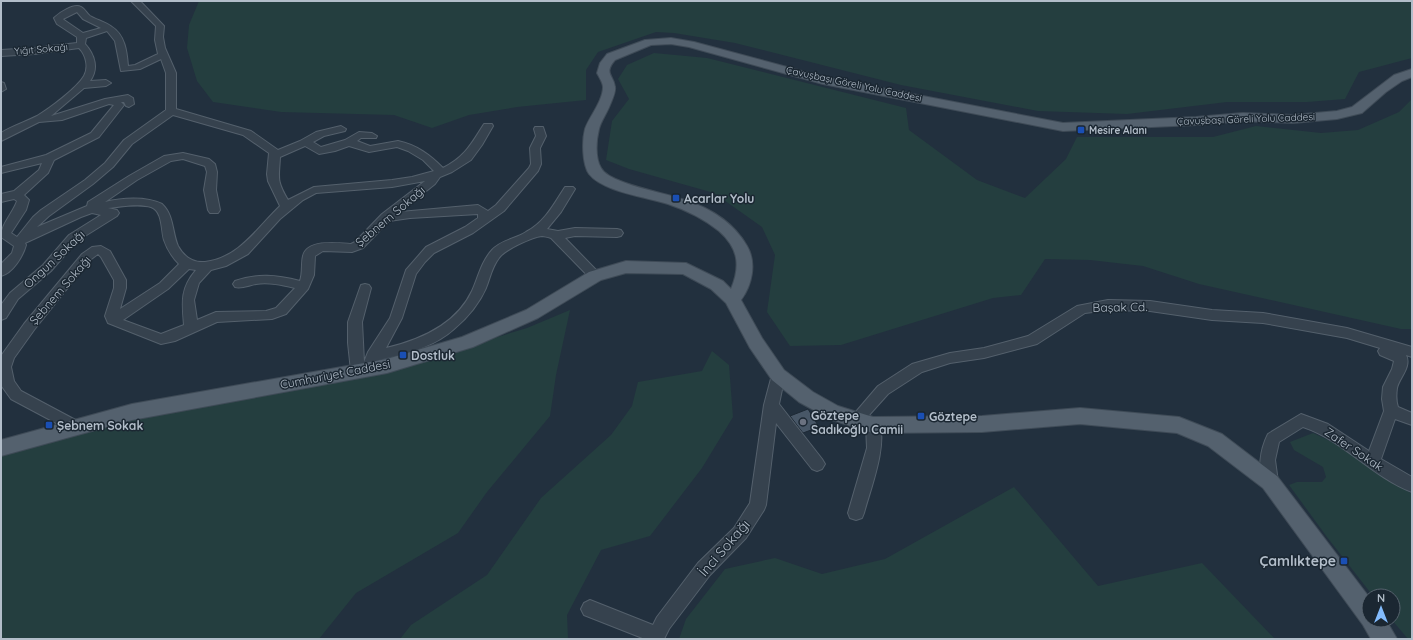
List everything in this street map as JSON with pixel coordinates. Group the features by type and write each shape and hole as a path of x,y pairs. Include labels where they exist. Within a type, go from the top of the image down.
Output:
{"main road":[{"name":"Çavuşbaşı Göreli Yolu Caddesi","path":"732,299 740,290 746,262 742,247 735,238 717,223 689,206 617,185 595,172 590,156 592,129 604,105 609,86 603,73 606,63 611,57 649,42 671,41 690,44 823,80 1063,127 1188,122 1243,117 1293,119 1337,115 1357,110 1382,88 1398,78 1412,73"},
{"name":"Cumhuriyet Caddesi","path":"1,448 132,412 366,366 388,366 467,342 532,314 595,276 626,267 686,269 717,285 732,299 756,343 778,375 806,397 832,412 865,422 982,424 1080,416 1179,424 1216,440 1270,482 1361,605"},
{"path":"1377,628 1385,639"}],"street":[{"path":"135,1 160,26 158,34 163,55 171,68 171,111"},
{"path":"1,138 12,130 40,118 54,110 81,85 90,74 91,64 88,51 82,41 60,22 58,18 74,9 79,9 86,17 113,31 122,48 124,69 137,67 163,55"},
{"name":"Yığıt Sokağı","path":"1,53 34,51 82,41 109,28"},
{"path":"81,85 106,83"},
{"path":"40,118 42,120 58,118 108,101 124,98 128,98 129,104"},
{"path":"1,170 49,158 95,135 119,105 115,101 108,101"},
{"path":"171,111 246,133 274,152 275,155 272,170 273,178 286,207"},
{"path":"18,242 37,220 89,182 109,165 128,142 171,111"},
{"path":"85,211 110,204 133,202 152,204 160,208 165,218 170,241 183,262 195,266 206,267 224,263 240,254 259,237 286,207 302,195 314,190 399,182 438,174 464,160 488,126"},
{"path":"275,155 304,143 320,134 341,129"},
{"path":"366,366 396,318 410,273 421,259 430,250 469,230 500,208 534,169 536,164 535,148 541,136 539,129"},
{"path":"304,143 312,145 322,152 349,142 360,135 372,136"},
{"path":"349,142 369,149 398,144 412,149 427,158 438,174"},
{"path":"1,198 9,195 17,195 23,200 20,210 5,234 11,240 18,242 85,211 163,160 178,156 205,161 210,164 212,172 210,190 214,210"},
{"path":"17,195 44,171 49,158"},
{"name":"Şebnem Sokağı","path":"304,286 308,275 309,255 314,250 322,247 352,248 359,245 386,217 431,182 438,174"},
{"path":"366,366 435,337 458,317 475,298 483,283 492,258 497,252 531,235 548,222 558,209 569,189"},
{"path":"386,217 478,209 483,212 484,219"},
{"name":"Ongun Sokağı","path":"1,315 14,296 47,268 73,238 113,213 85,211"},
{"path":"531,235 542,232 554,234 575,232 617,233"},
{"path":"554,234 595,276"},
{"path":"1,272 18,254 20,245 18,242"},
{"name":"Şebnem Sokağı","path":"78,428 16,395 7,383 4,367 8,356 57,291 86,257 96,250 101,250 106,254 120,280 120,288 111,316 113,320"},
{"path":"187,263 164,286 113,320 132,330 161,339 170,337 216,317 267,316 280,311 304,286"},
{"path":"191,327 188,300 193,282 206,267"},
{"path":"240,284 248,280 270,278 304,286"},
{"path":"365,288 355,322 355,343 366,366"},
{"name":"Başak Cd.","path":"865,422 883,390 917,368 950,358 984,353 1032,340 1082,308 1108,305 1150,306 1212,315 1263,318 1347,333 1408,358"},
{"path":"1373,462 1391,411 1389,399 1390,387 1399,369 1408,358"},
{"name":"İnci Sokağı","path":"656,637 663,623 704,569 740,533 758,505 772,393 778,375"},
{"path":"771,405 817,464"},
{"path":"1391,411 1412,419"},
{"name":"Zafer Sokak","path":"1270,482 1267,460 1273,438 1301,420 1313,423 1330,432 1373,462 1412,484"},
{"path":"856,513 874,448 865,422"},
{"path":"590,609 656,637"}],"green space":[{"path":"199,1 1412,1 1412,58 1359,72 1345,99 1307,102 1227,102 1127,114 1038,111 901,85 735,43 674,33 656,32 598,52 586,70 586,100 517,107 469,115 432,128 394,115 281,112 213,102 197,81 187,48 189,25"},
{"path":"654,53 707,58 906,108 909,130 977,180 1025,198 1066,159 1077,137 1213,137 1256,126 1321,133 1358,130 1399,112 1412,99 1412,329 1401,329 1199,284 1143,266 1090,260 1045,259 1021,295 993,298 841,345 790,346 767,312 775,255 762,227 714,193 629,169 606,160 612,121 629,99 618,79 627,65"},
{"path":"570,310 556,375 550,416 487,492 458,533 356,593 319,639 1,639 1,451 136,414 436,356 527,328"},
{"path":"712,351 729,365 733,417 702,468 650,536 601,550 567,615 568,639 400,639 411,625 487,575 541,498 611,435 632,406 638,382 702,371"},
{"path":"1313,433 1332,442 1412,494 1412,639 1408,639 1399,628 1401,628 1401,588 1367,588 1289,485 1297,482 1322,482 1326,477 1323,467 1294,450 1290,442"},
{"path":"1014,487 1098,586 1202,563 1275,639 679,639 686,619 725,569 775,558 822,574 885,559"}],"building":[{"name":"Göztepe Sadıkoğlu Camii","path":"808,409 819,427 803,433 790,416"}],"place":[{"name":"Mesire Alanı","path":"1081,130"},
{"name":"Acarlar Yolu","path":"676,198"},
{"name":"Dostluk","path":"403,355"},
{"name":"Göztepe","path":"921,416"},
{"name":"Göztepe Sadıkoğlu Camii","path":"803,422"},
{"name":"Şebnem Sokak","path":"49,425"},
{"name":"Çamlıktepe","path":"1344,561"}]}
